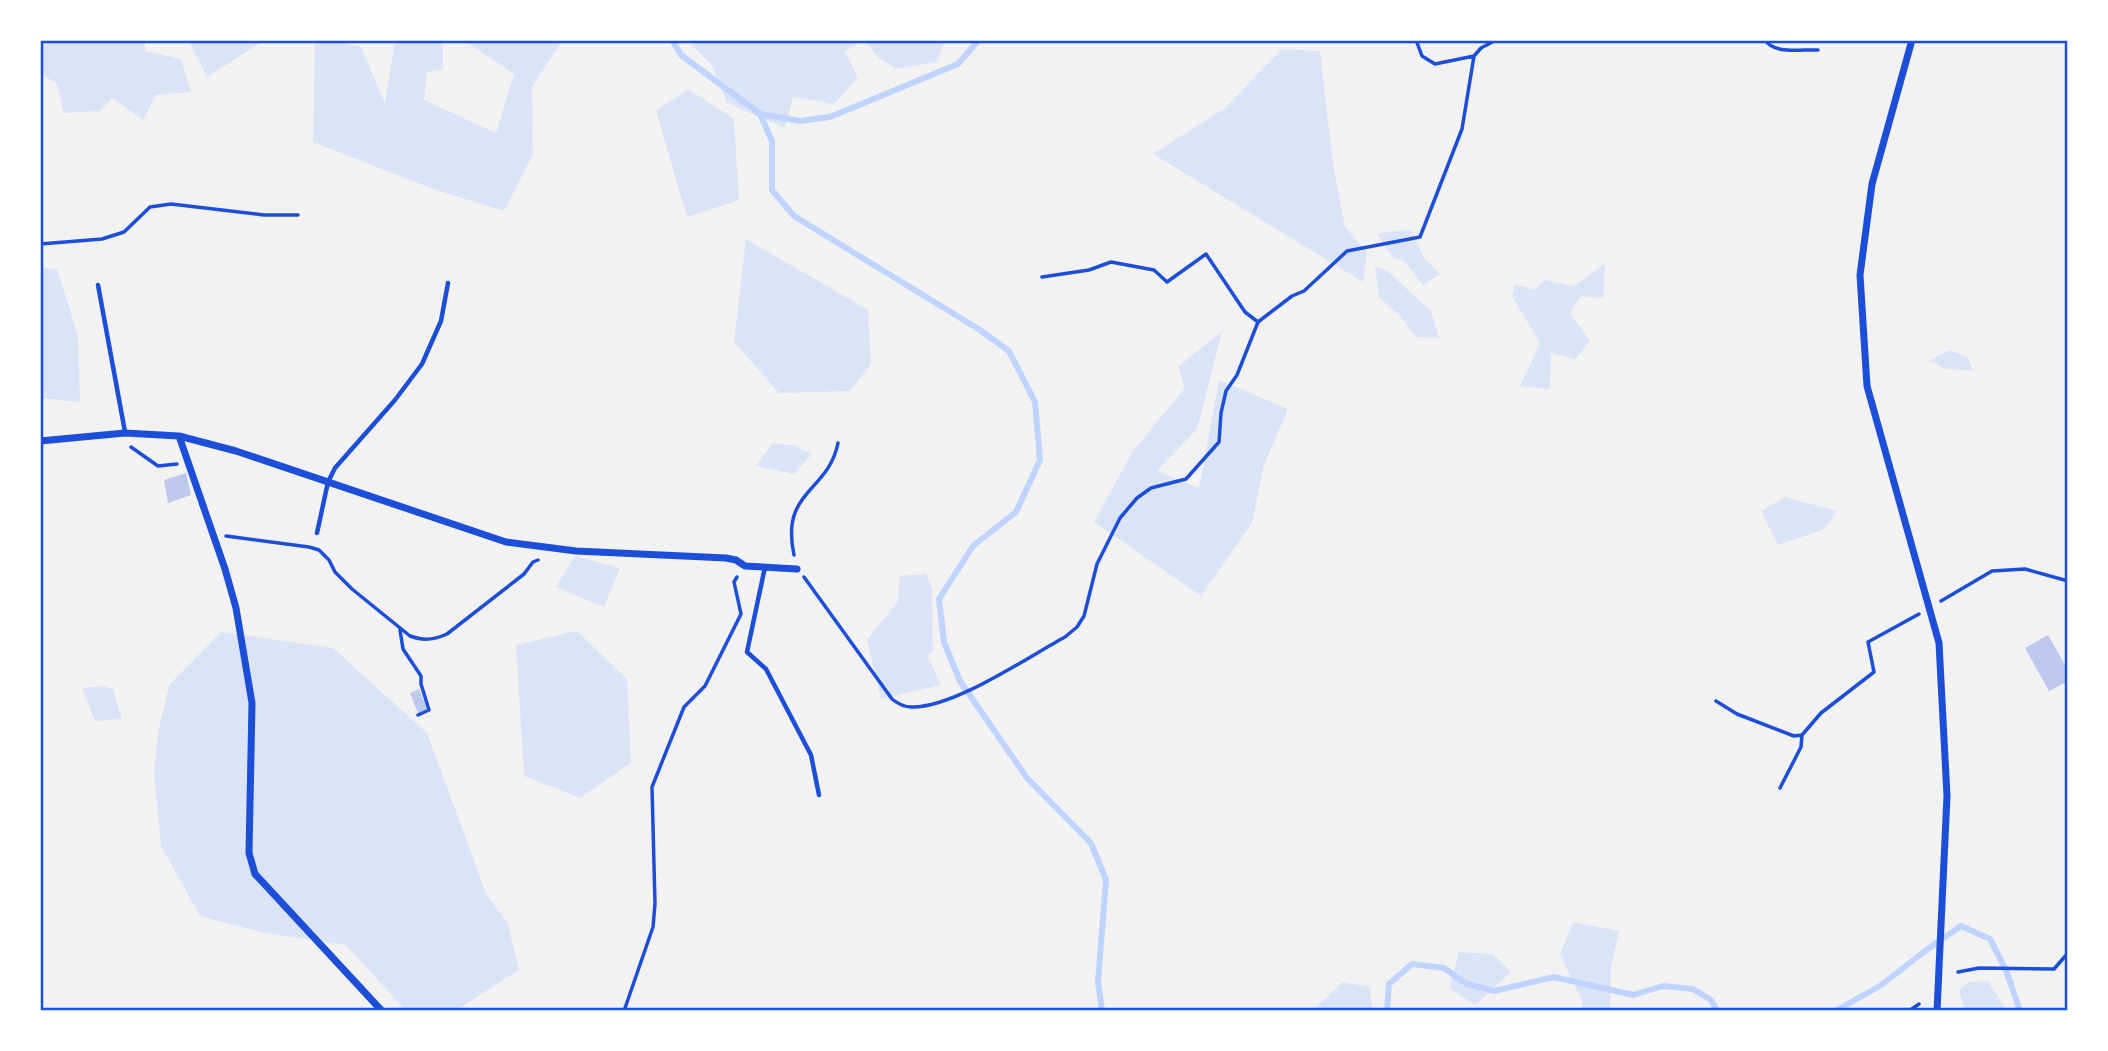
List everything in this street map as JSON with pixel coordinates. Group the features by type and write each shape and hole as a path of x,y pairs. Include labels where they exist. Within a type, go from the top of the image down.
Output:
{"street":[{"path":"1912,40 1872,184 1860,275 1867,386 1939,643 1947,796 1937,1011"},
{"path":"180,436 236,608 252,703 249,853 255,874 382,1011"},
{"path":"40,440 180,436 236,451 506,542 576,551 726,558 745,566 797,569"}],"lane":[{"path":"317,533 328,482 335,468 395,400 422,363 441,321 448,284"},
{"path":"98,285 124,437"},
{"path":"765,567 747,652 766,670 811,755 818,795"}],"path":[{"path":"1416,40 1422,56 1435,64 1474,56"},
{"path":"838,443 835,457 826,472 799,501 792,521 791,543 797,569 896,703 909,708 951,698 1065,637 1077,627 1084,616 1097,564 1120,518 1137,498 1151,488 1186,479 1219,442 1226,391 1237,375 1258,323 1292,296 1304,291 1347,251 1420,237 1462,129 1474,56 1481,48 1496,40"},
{"path":"1765,40 1778,50 1818,50"},
{"path":"40,244 102,239 124,232 150,207 170,204 264,215 298,215"},
{"path":"1042,276 1089,270 1111,262 1154,270 1167,282 1206,254 1245,312 1258,323"},
{"path":"124,437 158,466 179,464"},
{"path":"213,534 319,550 352,589 410,636 420,639 434,640 447,634 524,574 533,562 542,558"},
{"path":"624,1011 653,927 652,787 684,707 705,686 741,614 734,582 745,566"},
{"path":"1936,604 1992,570 2025,569 2068,582"},
{"path":"1780,788 1801,747 1802,735 1821,713 1874,672 1868,642 1924,611"},
{"path":"400,628 403,649 421,676 429,710 418,715"},
{"path":"1716,701 1737,714 1794,736 1802,735"},
{"path":"1958,972 1979,968 2054,969 2068,953"},
{"path":"1909,1011 1919,1004"}],"shaded area":[{"path":"40,40 145,40 145,51 181,59 191,92 156,95 143,120 112,98 100,111 64,113 57,84 40,73"},
{"path":"188,40 265,40 207,77"},
{"path":"315,40 331,40 361,47 385,103 395,40 443,40 443,69 427,72 424,100 496,133 514,74 463,40 563,40 532,87 533,154 504,211 433,189 313,142"},
{"path":"697,40 862,40 845,52 858,78 834,104 793,97 785,128 727,103 712,65 691,45"},
{"path":"864,40 945,40 937,62 896,69 879,58"},
{"path":"1282,49 1320,51 1333,164 1345,227 1367,252 1363,282 1153,154 1225,108"},
{"path":"688,89 734,119 739,200 687,217 656,111"},
{"path":"1411,229 1424,258 1440,274 1423,285 1404,261 1393,258 1377,234"},
{"path":"746,239 868,310 871,364 850,391 779,393 734,342"},
{"path":"1605,264 1603,298 1581,296 1570,313 1590,341 1575,359 1551,353 1550,389 1520,386 1540,343 1512,296 1515,284 1534,290 1545,280 1574,286"},
{"path":"1375,266 1386,270 1431,311 1439,338 1416,337 1402,318 1379,297"},
{"path":"40,268 57,269 78,335 80,402 40,398"},
{"path":"1222,331 1197,429 1157,471 1199,488 1219,380 1288,409 1264,465 1252,523 1201,596 1094,522 1133,451 1185,388 1178,367"},
{"path":"1949,350 1968,357 1973,371 1943,368 1930,360"},
{"path":"772,444 793,445 812,454 794,474 756,466"},
{"path":"1785,497 1837,511 1825,529 1778,545 1761,511"},
{"path":"575,556 620,568 604,607 556,587"},
{"path":"926,574 932,588 933,651 927,655 941,685 881,699 867,640 898,601 900,576"},
{"path":"577,631 627,679 631,763 580,798 524,776 516,645"},
{"path":"221,632 333,648 427,733 486,893 508,924 519,970 455,1011 406,1011 346,945 265,933 200,916 161,846 154,773 158,733 169,685"},
{"path":"103,686 113,689 122,719 95,721 82,688"},
{"path":"1573,922 1619,931 1611,967 1610,1011 1580,1011 1583,1003 1560,954"},
{"path":"1459,952 1493,954 1511,972 1475,1005 1449,988"},
{"path":"1988,981 2007,1011 1965,1011 1959,990 1969,982"},
{"path":"1343,982 1370,987 1372,1011 1312,1011"}],"building":[{"path":"186,473 191,495 168,503 164,480"},
{"path":"2048,635 2068,670 2068,681 2049,691 2025,648"},
{"path":"419,689 427,709 418,713 410,693"}],"waterway":[{"path":"672,40 681,55 760,114 772,141 772,190 794,216 980,330 1009,351 1035,402 1040,460 1016,512 973,546 939,599 944,642 960,681 1027,778 1091,843 1106,880 1098,982 1102,1011"},
{"path":"760,114 800,121 830,117 958,64 979,40"},
{"path":"1835,1011 1880,986 1961,926 1990,939 2006,970 2020,1011"},
{"path":"1387,1011 1389,984 1412,964 1444,968 1467,984 1494,991 1554,977 1633,995 1663,986 1693,989 1711,1000 1717,1011"}]}
